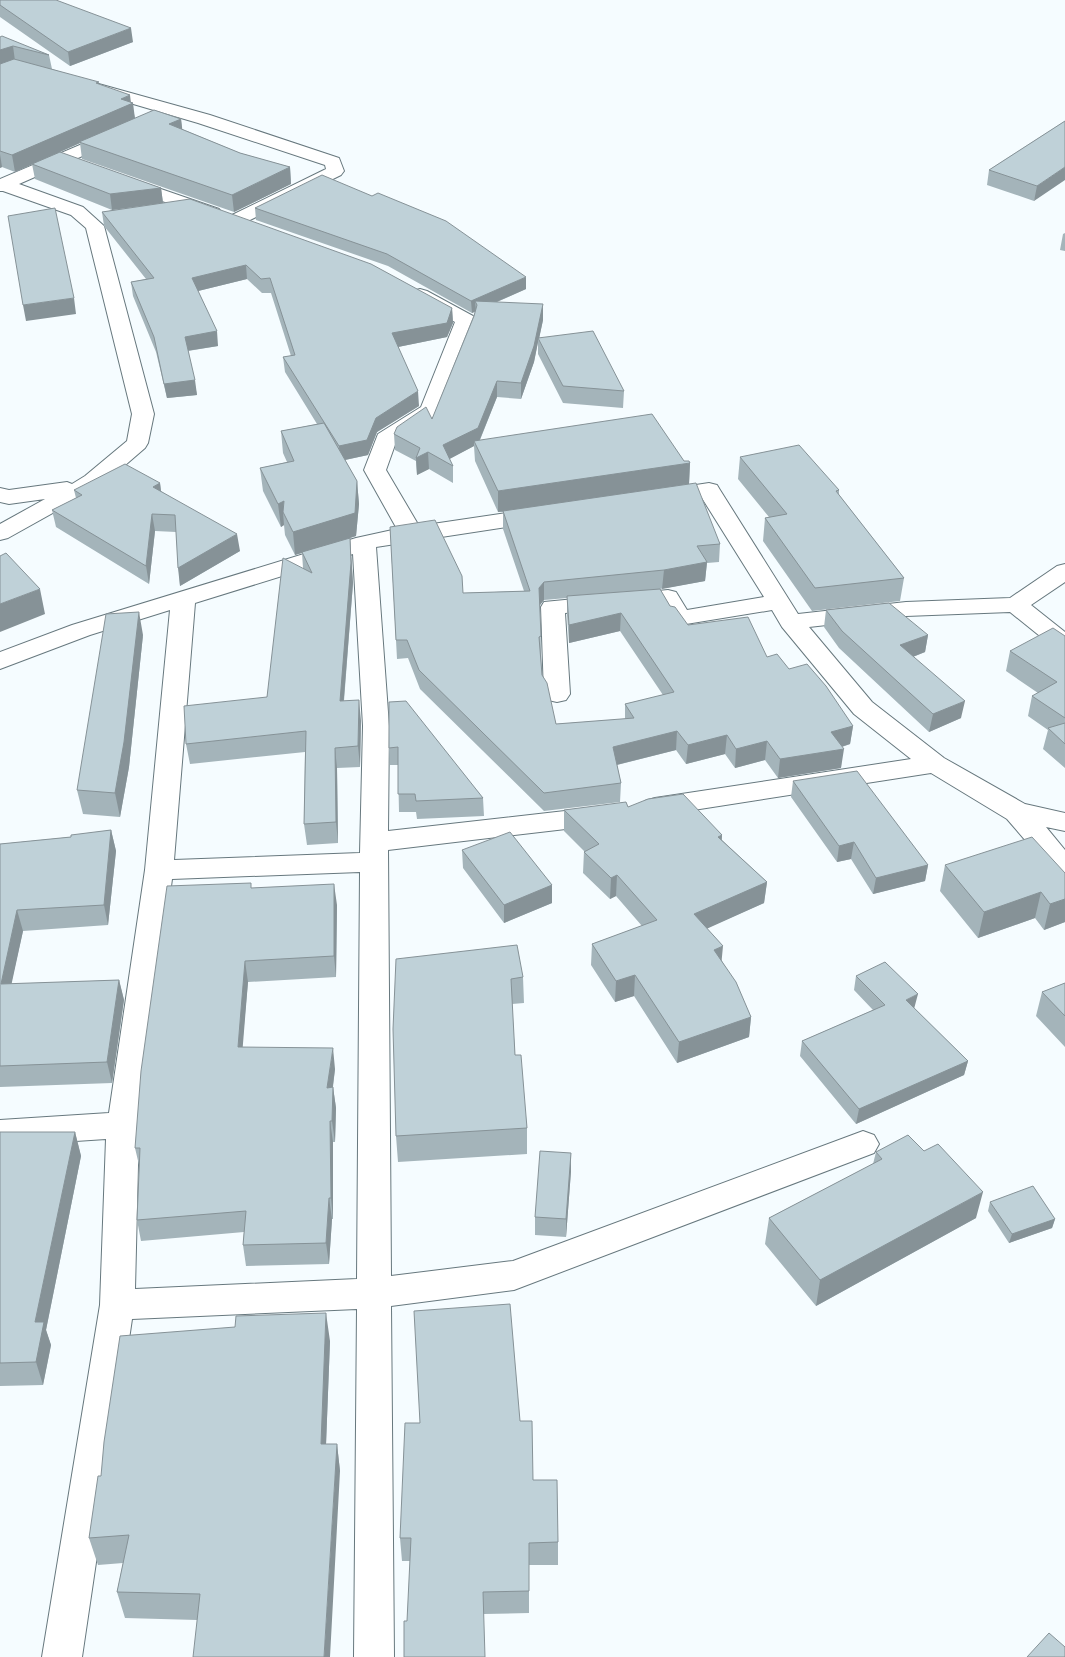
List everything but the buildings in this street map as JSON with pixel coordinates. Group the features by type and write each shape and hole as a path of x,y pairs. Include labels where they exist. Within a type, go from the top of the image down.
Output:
{"street":[{"path":"83,85 204,119 333,162 335,171 236,220"},
{"path":"146,122 172,111"},
{"path":"2,186 130,129"},
{"path":"62,159 262,229"},
{"path":"0,533 93,481 137,443 143,414 95,226 98,219 2,186"},
{"path":"155,212 194,206"},
{"path":"406,286 466,320 430,410 386,439 375,470 412,534"},
{"path":"0,495 9,497 83,487"},
{"path":"642,500 710,490 785,612 862,708 935,764 1018,812 1065,822"},
{"path":"0,661 81,630 364,543 565,511"},
{"path":"364,543 376,726 374,852 374,1657"},
{"path":"557,694 553,607 668,597 680,618 785,612 1016,605 1065,571"},
{"path":"62,1657 117,1305 123,1124 159,870 183,600"},
{"path":"1016,605 1065,644"},
{"path":"159,870 374,852 935,764"},
{"path":"1018,812 1065,868"},
{"path":"0,1133 123,1124"},
{"path":"117,1305 374,1293 514,1276 863,1144"}]}
